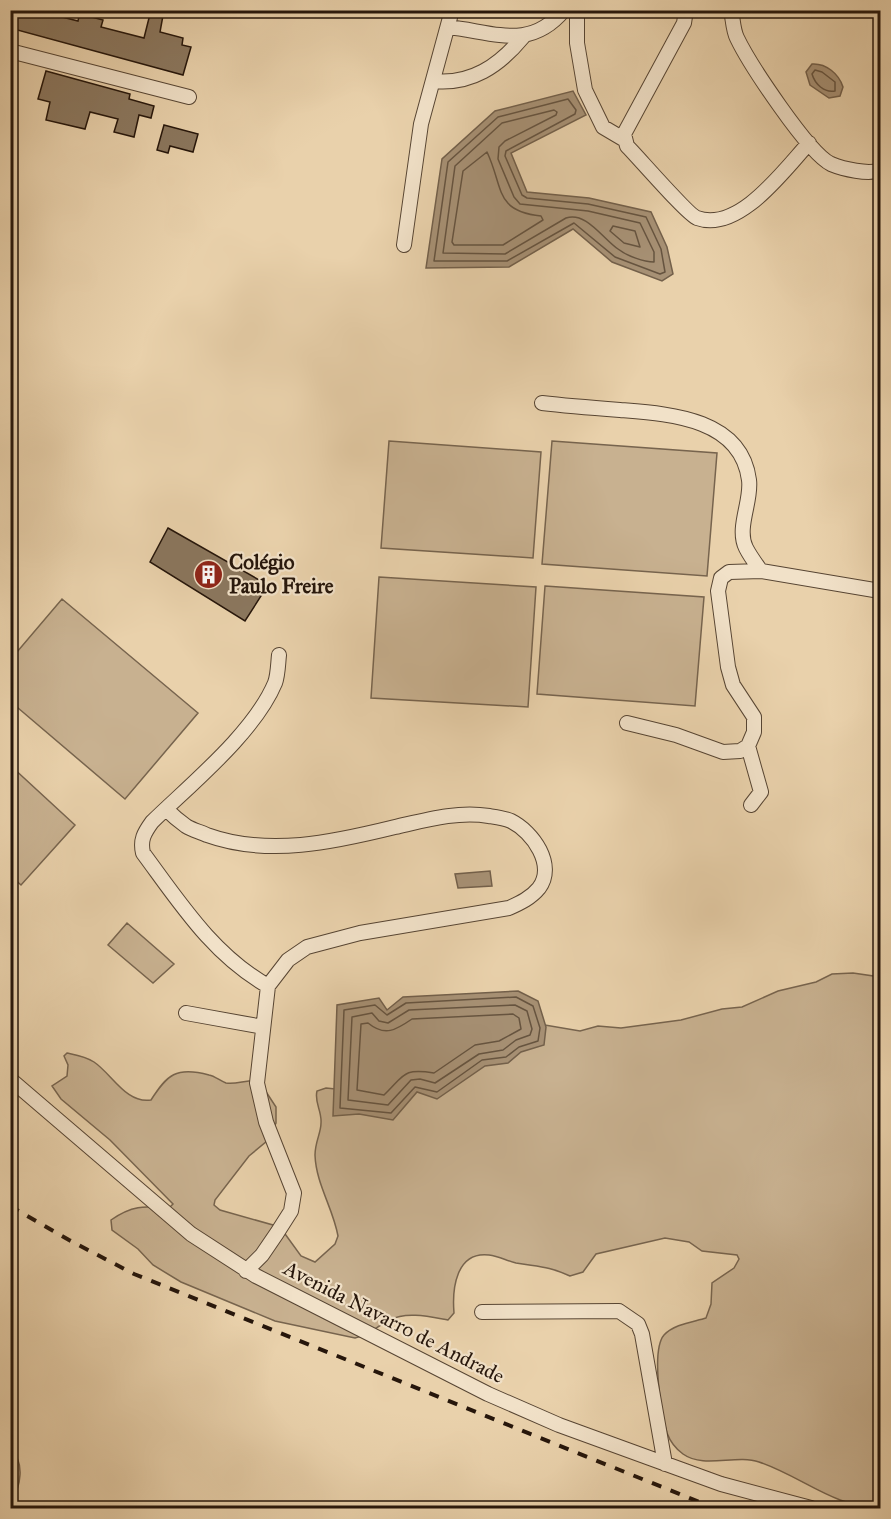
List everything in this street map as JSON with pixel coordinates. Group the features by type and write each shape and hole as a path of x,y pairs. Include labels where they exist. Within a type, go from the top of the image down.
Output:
{"street":[{"path":"404,245 421,124 452,10"},
{"path":"448,27 523,37 542,32 564,10"},
{"path":"577,10 577,43 585,90 603,127 625,140 695,218 715,221 735,214 753,203 809,144"},
{"path":"625,140 624,134 684,23 686,10"},
{"path":"731,10 735,36 766,85 809,144 830,163 873,173 880,170"},
{"path":"433,81 464,81 478,75 513,49 523,37"},
{"path":"10,51 189,97"},
{"path":"542,403 678,415 718,431 736,447 747,467 750,484 744,523 744,546 761,571"},
{"path":"627,723 676,735 723,752 740,752 748,746 754,732 754,717 731,676 718,591 721,578 729,572 761,571 880,591"},
{"path":"268,986 245,973 217,949 143,853 143,833 218,759 256,713 275,682 279,655"},
{"path":"748,746 761,792 751,806"},
{"path":"166,809 188,828 222,840 258,846 303,845 348,838 444,816 486,816 510,820 524,830 543,857 546,872 540,887 528,899 509,908 360,933 307,947 288,960 268,986 257,1083 266,1122 294,1194 291,1211 262,1255 246,1271"},
{"path":"186,1013 263,1027"},
{"name":"Avenida Navarro de Andrade","path":"10,1079 191,1234 246,1271 488,1394 559,1425 722,1484 811,1509"},
{"path":"482,1312 620,1311 633,1318 642,1334 665,1464"}],"shaded area":[{"path":"389,441 541,452 533,558 381,548"},
{"path":"552,441 717,453 707,576 542,564"},
{"path":"379,577 536,587 528,707 371,698"},
{"path":"545,586 704,597 695,706 537,694"},
{"path":"62,599 198,713 125,799 11,702 11,659"},
{"path":"11,766 75,825 21,885 11,876"},
{"path":"127,923 174,964 153,983 108,945"},
{"path":"853,973 880,977 880,1508 848,1503 759,1462 740,1459 710,1461 691,1458 680,1452 670,1439 665,1424 658,1382 660,1343 664,1335 673,1328 706,1318 711,1304 712,1283 734,1268 739,1259 737,1255 702,1251 689,1242 665,1238 596,1254 583,1272 570,1276 489,1255 478,1255 469,1259 458,1273 454,1293 454,1313 448,1320 419,1316 396,1317 365,1335 355,1338 275,1321 181,1282 153,1265 138,1249 112,1230 111,1220 131,1209 152,1207 168,1209 173,1204 110,1140 61,1099 52,1086 67,1076 68,1065 64,1056 67,1053 94,1062 127,1093 142,1100 151,1100 162,1084 180,1072 198,1072 226,1083 259,1081 276,1107 276,1123 267,1141 249,1156 215,1200 214,1205 220,1210 280,1227 301,1256 315,1262 335,1244 338,1236 316,1166 315,1150 321,1123 316,1099 317,1091 326,1088 355,1091 539,1024 580,1031 598,1026 621,1028 681,1020 722,1009 742,1007 778,991 816,982 832,974"},
{"path":"11,1450 18,1461 20,1475 11,1501"}],"water":[{"path":"812,64 827,67 835,74 843,87 840,96 829,98 810,85 806,72"},
{"path":"573,91 586,115 511,153 527,192 589,198 651,212 667,247 673,274 662,281 612,262 573,229 509,267 426,268 442,159 495,111"},
{"path":"490,871 492,886 458,888 455,874"},
{"path":"518,991 538,1001 546,1027 544,1045 521,1052 508,1063 485,1066 437,1099 417,1092 393,1120 359,1114 333,1116 337,1005 379,998 387,1010 403,997"}],"building":[{"path":"10,10 60,10 58,16 78,21 79,16 88,16 103,20 101,27 144,38 151,10 164,10 160,32 183,38 182,45 191,47 183,75 10,28"},
{"path":"46,71 130,94 129,99 154,106 151,118 139,115 134,137 114,132 118,119 90,112 85,129 46,120 50,102 38,99"},
{"path":"164,125 198,134 193,152 170,146 168,153 157,150"},
{"name":"Colégio Paulo Freire","path":"168,528 268,585 245,621 150,562"}],"railway":[{"path":"10,1206 134,1274 714,1508"}],"place":[{"name":"Colégio Paulo Freire","path":"208,574"}]}
